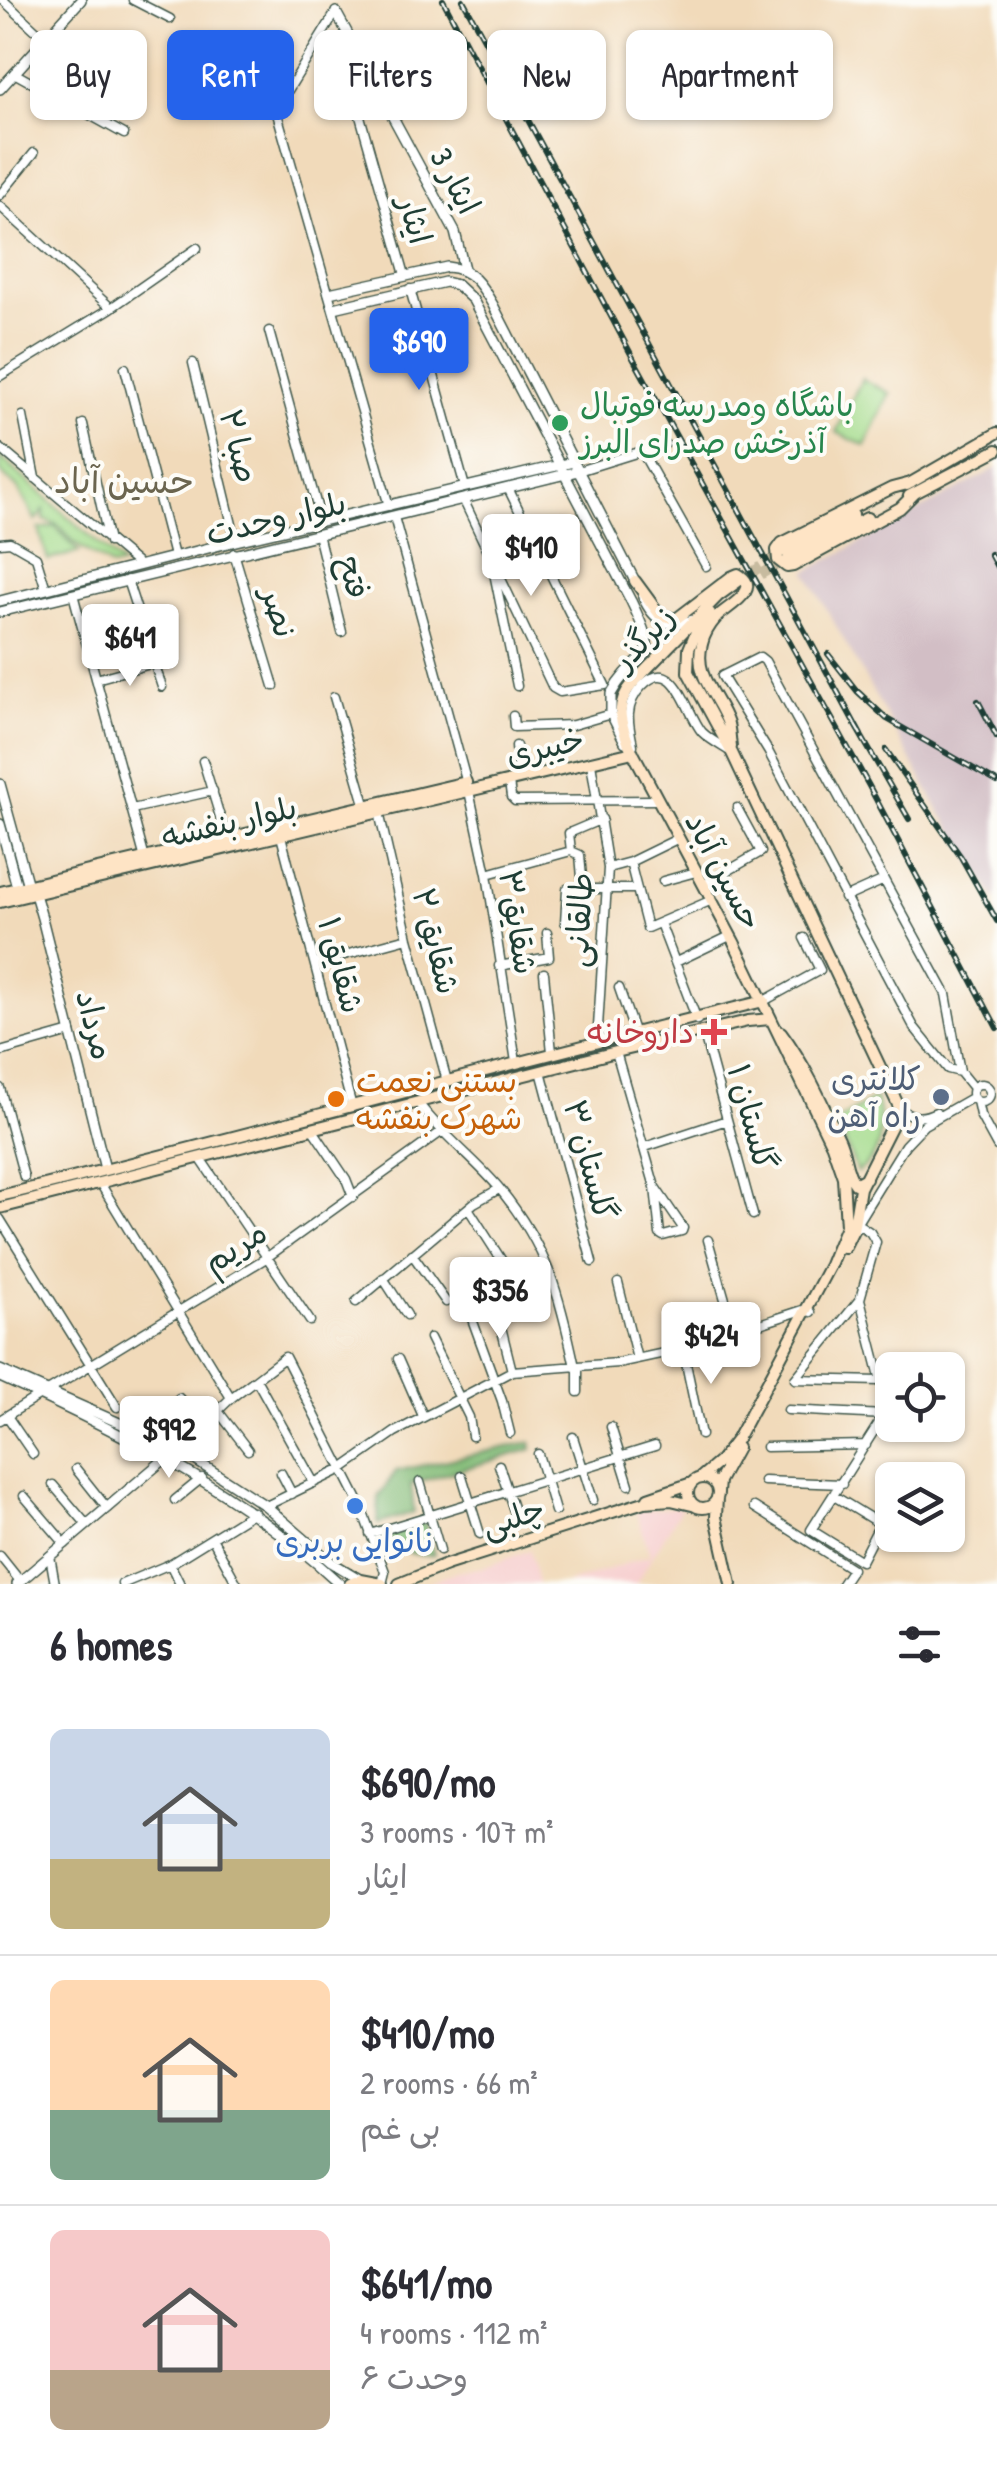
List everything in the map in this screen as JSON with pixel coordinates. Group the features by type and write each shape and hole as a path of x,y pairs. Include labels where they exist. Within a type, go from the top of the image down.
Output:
{"main road":[{"path":"913,488 892,488 782,543 777,550 778,560 784,566 793,566 900,508 913,488 997,433"},
{"path":"787,555 913,488 997,450"},
{"path":"635,581 660,616 676,619 730,577 738,574 746,580 744,596 708,628 700,654 702,673 728,724 732,753"},
{"name":"زیرگذر","path":"633,751 620,719 622,698 742,582"},
{"path":"696,624 688,672 732,753 900,1108 857,1198 849,1228 724,1472 716,1517 731,1584"},
{"name":"خیبری","path":"468,787 633,751"},
{"name":"حسین آباد","path":"633,751 764,1001 832,1146 843,1177 849,1228"},
{"name":"بلوار بنفشه","path":"0,902 25,891 228,842 364,804 414,799 468,787"},
{"name":"بلوار بنفشه","path":"228,842 281,836 414,799"},
{"name":"بلوار بنفشه","path":"0,892 25,891"},
{"path":"0,1208 200,1158 272,1133 290,1122 552,1052 764,1001"},
{"path":"744,1006 749,1010 748,1021"},
{"path":"0,1196 272,1133 293,1135 616,1052 771,1019"},
{"name":"حسین آباد","path":"771,1019 798,1055 841,1144 850,1178 855,1184 867,1177"},
{"path":"522,1060 538,1072"},
{"path":"521,1076 522,1060"},
{"path":"290,1122 287,1130 293,1135"},
{"path":"696,1506 688,1496 696,1481 720,1461 736,1438 809,1310"},
{"path":"696,1481 712,1482 718,1495"},
{"name":"چلبی","path":"399,1584 696,1481"},
{"path":"644,1502 678,1500 708,1507 718,1495"},
{"path":"355,1582 382,1584"}],"street":[{"path":"3,0 35,30"},
{"path":"133,0 170,20"},
{"path":"53,30 76,2"},
{"path":"336,12 276,110 389,506"},
{"name":"ایثار 3","path":"336,12 455,232 464,270"},
{"path":"0,89 30,55"},
{"path":"14,73 124,134"},
{"name":"ایثار","path":"361,120 404,274"},
{"path":"0,195 34,154"},
{"path":"0,206 111,308"},
{"path":"0,376 111,308 197,248"},
{"path":"330,293 447,267 474,276 493,305 648,609 668,625 696,624"},
{"path":"334,308 445,282 457,285 473,300 645,630 650,647 608,689 560,692 553,688 463,500"},
{"name":"ایثار","path":"410,290 465,487"},
{"path":"269,331 321,522"},
{"name":"صبا ۲","path":"193,363 236,541"},
{"path":"125,368 174,556"},
{"path":"23,416 35,478"},
{"path":"83,424 109,542"},
{"path":"575,467 665,444"},
{"path":"0,448 140,565"},
{"path":"642,452 706,566"},
{"name":"بلوار وحدت","path":"0,612 234,552 321,522 465,487 575,467"},
{"name":"بلوار وحدت","path":"0,601 236,541 318,534 394,517 508,488 543,474"},
{"path":"508,488 608,689 611,714 622,739 633,751"},
{"name":"شقایق۳","path":"394,517 468,787 487,874 499,966 522,1060"},
{"name":"فتح","path":"318,534 342,632"},
{"path":"0,543 10,542 36,558 46,589"},
{"name":"نصر","path":"234,552 274,686"},
{"path":"490,559 517,686"},
{"path":"613,567 624,561"},
{"path":"127,580 162,687"},
{"path":"73,594 146,862"},
{"path":"960,1072 948,1069 914,1027 768,751 722,676 760,657 765,660 946,994 960,1072 997,1146"},
{"path":"96,679 154,662"},
{"path":"633,751 628,723 630,705 641,688 658,675 666,675 675,682 703,732 732,753"},
{"path":"334,697 364,804"},
{"path":"513,716 514,728 573,725 611,714"},
{"path":"516,746 512,800 659,800"},
{"path":"203,761 228,842"},
{"name":"طالقانی","path":"590,763 608,868 597,1043"},
{"path":"0,784 25,891"},
{"path":"132,808 213,791"},
{"path":"703,885 761,852 737,808"},
{"name":"شقایق ۲","path":"378,812 448,1081"},
{"path":"571,852 570,831 602,820"},
{"path":"0,824 25,891"},
{"name":"شقایق ۱","path":"281,836 352,1106"},
{"path":"608,868 630,862 679,838"},
{"path":"487,874 571,852 580,855 583,888"},
{"path":"630,862 647,928 712,900"},
{"path":"662,881 696,872"},
{"path":"844,898 884,880"},
{"path":"565,922 566,890 637,888"},
{"name":"مرداد","path":"25,891 71,1032 105,1169"},
{"path":"660,922 697,1020"},
{"path":"499,966 549,958 546,933"},
{"path":"676,962 730,936"},
{"path":"316,963 408,938"},
{"path":"764,1001 820,970 804,938"},
{"path":"544,973 552,1052"},
{"path":"619,988 635,1034"},
{"name":"گلستان ۱","path":"704,1031 753,1215"},
{"path":"0,1052 71,1032"},
{"path":"616,1052 655,1186 660,1234 682,1232 684,1228 655,1186"},
{"name":"گلستان ۳","path":"538,1072 592,1262"},
{"path":"0,1088 24,1177"},
{"path":"900,1108 922,1118 974,1095"},
{"path":"849,1228 905,1145 924,1125 974,1095"},
{"path":"420,1104 441,1132 499,1188 536,1239 560,1295 578,1392"},
{"path":"644,1147 727,1120"},
{"path":"313,1130 353,1197"},
{"name":"مریم","path":"3,1418 266,1258 441,1132"},
{"path":"200,1158 310,1321"},
{"path":"100,1184 231,1398"},
{"path":"356,1302 468,1208 499,1188"},
{"path":"468,1208 511,1275"},
{"path":"0,1219 117,1407"},
{"path":"849,1228 861,1226 876,1242 860,1298 794,1379 875,1381"},
{"path":"708,1240 734,1331"},
{"path":"412,1254 446,1302"},
{"path":"383,1278 407,1315"},
{"path":"618,1283 637,1359"},
{"path":"860,1298 875,1360"},
{"path":"496,1307 512,1371"},
{"path":"266,1506 342,1469 423,1416 512,1371 637,1359 809,1310"},
{"path":"472,1320 510,1433"},
{"path":"430,1338 468,1417 472,1436"},
{"path":"683,1348 701,1435"},
{"path":"178,1449 231,1398 286,1357 370,1534 384,1572 382,1584"},
{"path":"398,1359 423,1416"},
{"path":"0,1370 202,1478 254,1512 340,1584"},
{"path":"0,1377 178,1449 266,1506 355,1582"},
{"path":"256,1379 314,1483"},
{"path":"179,1398 202,1426"},
{"path":"788,1410 875,1415"},
{"path":"218,1411 248,1450"},
{"path":"3,1418 33,1454"},
{"path":"611,1427 629,1486"},
{"path":"834,1496 880,1524 861,1561 811,1530 875,1430"},
{"path":"573,1437 594,1500"},
{"path":"766,1447 866,1445"},
{"path":"370,1534 655,1446"},
{"path":"538,1454 555,1511"},
{"path":"0,1556 19,1583 167,1457"},
{"path":"499,1465 517,1520"},
{"path":"76,1469 107,1508"},
{"path":"282,1473 292,1494"},
{"path":"462,1476 480,1534"},
{"path":"175,1500 202,1478"},
{"path":"764,1481 842,1484"},
{"path":"420,1482 440,1550"},
{"path":"53,1485 87,1525"},
{"path":"24,1496 64,1544"},
{"path":"754,1507 852,1569 842,1584"},
{"path":"122,1584 170,1564 254,1512"},
{"path":"212,1538 237,1584"},
{"path":"50,1556 55,1584"},
{"path":"170,1564 180,1584"}],"shaded area":[{"path":"997,468 997,901 938,808 806,572"},
{"path":"682,1507 636,1584 566,1584 650,1555 636,1511"},
{"path":"530,1550 538,1584 424,1584 452,1573 485,1567"}],"green space":[{"path":"862,379 890,393 865,446 836,432"},
{"path":"0,457 123,565 111,567 80,547 60,527 44,520 44,510 36,521 17,487 0,472"},
{"path":"55,526 79,552 48,560 39,529"},
{"path":"876,1098 880,1119 877,1149 857,1172 837,1121"},
{"path":"531,1442 532,1449 411,1484 414,1512 378,1524 379,1496 396,1471"},
{"path":"425,1522 434,1555 406,1551 386,1532"}],"tunnel":[{"path":"740,580 784,552"},
{"path":"748,582 785,560"}],"railway":[{"path":"443,0 997,1028"},
{"path":"463,0 861,735"},
{"path":"990,554 997,567"},
{"path":"828,654 857,691 887,719 997,782"},
{"path":"978,701 997,737"},
{"path":"855,725 909,819"},
{"path":"886,750 961,857 997,921"}],"place":[{"name":"باشگاه ومدرسه فوتبال آذرخش صدرای البرز","path":"560,423"},
{"name":"داروخانه","path":"714,1032"},
{"name":"کلانتری راه آهن","path":"941,1097"},
{"name":"بستنی نعمت شهرک بنفشه","path":"336,1099"},
{"name":"نانوایی بربری","path":"355,1506"}],"district":[{"name":"حسین آباد","path":"124,481"}]}
